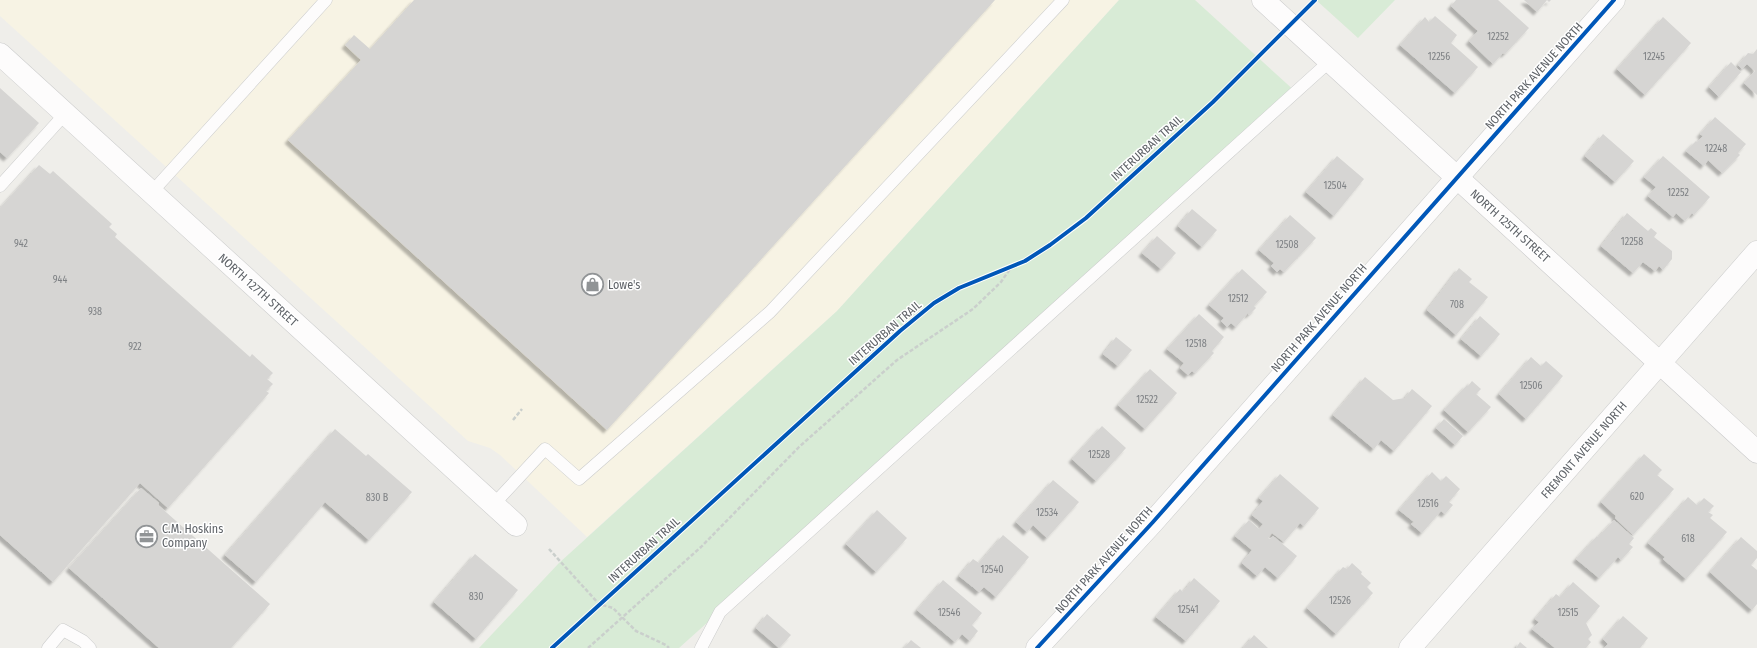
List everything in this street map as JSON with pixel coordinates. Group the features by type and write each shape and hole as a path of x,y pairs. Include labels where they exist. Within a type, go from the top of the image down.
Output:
{"street":[{"name":"NORTH 125TH STREET","path":"1263,0 1757,452"},
{"name":"NORTH PARK AVENUE NORTH","path":"1037,648 1153,522 1614,0"},
{"name":"NORTH 127TH STREET","path":"0,54 516,524"},
{"name":"FREMONT AVENUE NORTH","path":"1410,648 1757,252"}],"lane":[{"path":"151,193 326,0"},
{"path":"494,504 545,449 579,479 770,312 1063,0"},
{"path":"701,648 720,612 1330,61"},
{"path":"0,186 65,114"},
{"path":"48,648 63,630 82,641 90,648"}],"path":[{"path":"1005,269 1019,263"},
{"path":"588,648 701,546 799,446 897,360 973,309 1001,282 1012,266"},
{"path":"513,420 522,409"},
{"path":"549,549 599,604 613,608 636,631 666,644 670,648"}],"shaded area":[{"path":"0,0 1119,0 837,311 587,537 500,455 490,448 468,441 0,16"}],"green space":[{"path":"1119,0 1195,0 1297,93 679,648 479,648 559,563 837,311"},
{"path":"1316,0 1395,0 1358,38"}],"building":[{"name":"Lowe's","path":"414,0 995,0 607,430 288,140 361,60 345,45 354,35 370,49"},
{"path":"1456,0 1498,0 1529,28 1505,54 1503,53 1493,64 1469,41 1478,31 1451,6"},
{"path":"1524,0 1547,0 1537,12"},
{"path":"1435,16 1457,35 1451,43 1478,67 1455,93 1400,45 1425,17 1429,22"},
{"path":"1663,17 1691,43 1645,95 1617,69"},
{"path":"1757,49 1757,95 1744,83 1755,71 1747,64 1742,69 1738,65 1748,53 1753,54"},
{"path":"1731,62 1741,72 1719,97 1709,87"},
{"path":"0,88 39,123 7,158 0,152"},
{"path":"1715,117 1746,144 1738,153 1740,155 1722,173 1708,160 1704,166 1686,151 1703,136 1700,134"},
{"path":"1603,134 1634,161 1615,182 1585,156"},
{"path":"1337,156 1364,179 1334,216 1306,192"},
{"path":"1663,156 1710,197 1694,215 1692,213 1685,221 1676,213 1673,217 1648,196 1656,187 1644,177"},
{"path":"39,165 50,174 53,171 112,224 109,227 117,234 115,237 250,357 252,354 273,373 267,379 273,384 266,391 269,393 168,508 140,483 53,582 0,535 0,208"},
{"path":"1192,209 1217,230 1202,247 1178,226"},
{"path":"1627,213 1648,231 1651,228 1657,233 1654,237 1672,251 1672,259 1663,270 1659,266 1655,271 1643,262 1633,273 1601,246"},
{"path":"1290,215 1316,238 1284,272 1280,269 1277,272 1271,266 1274,263 1259,250"},
{"path":"1157,236 1176,253 1161,269 1142,253"},
{"path":"1459,268 1472,279 1469,282 1488,297 1456,335 1427,310"},
{"path":"1242,269 1267,292 1254,306 1256,308 1249,315 1248,313 1236,327 1231,323 1227,327 1221,321 1224,318 1209,305"},
{"path":"1199,314 1224,337 1212,351 1214,353 1195,373 1192,371 1188,375 1180,368 1184,363 1167,349"},
{"path":"1480,316 1500,334 1481,356 1461,339"},
{"path":"1116,337 1132,350 1118,366 1103,354"},
{"path":"1531,357 1541,366 1546,361 1563,376 1526,419 1499,394"},
{"path":"1150,369 1177,393 1145,429 1118,405"},
{"path":"1365,377 1393,400 1405,398 1412,389 1432,406 1394,451 1381,440 1374,449 1333,415"},
{"path":"1472,381 1481,389 1476,394 1491,407 1468,432 1444,410"},
{"path":"1444,419 1463,436 1455,445 1436,428"},
{"path":"1102,426 1126,448 1096,481 1072,459"},
{"path":"335,429 366,456 368,454 412,492 369,540 325,502 256,582 225,555"},
{"path":"1644,454 1662,470 1657,475 1674,489 1633,535 1601,502"},
{"path":"1432,472 1441,481 1446,476 1460,489 1449,502 1453,505 1445,514 1441,511 1422,533 1411,524 1414,522 1399,510"},
{"path":"1280,474 1319,508 1304,526 1300,523 1284,542 1272,533 1268,538 1270,539 1273,536 1297,556 1278,578 1265,567 1257,576 1242,563 1252,550 1235,536 1249,520 1259,529 1263,524 1252,515 1263,501 1259,498"},
{"path":"1053,480 1079,502 1047,538 1033,525 1027,532 1016,522"},
{"name":"C.M. Hoskins Company","path":"141,488 159,503 158,505 270,604 231,648 159,648 69,568"},
{"path":"1688,497 1697,505 1704,498 1714,506 1708,512 1713,515 1710,518 1727,532 1686,579 1663,559 1665,557 1648,543"},
{"path":"877,510 907,538 876,572 846,544"},
{"path":"1614,520 1634,538 1629,544 1633,547 1621,560 1618,557 1599,578 1576,559"},
{"path":"1003,535 1029,557 996,597 984,587 979,592 959,576 973,559 979,563"},
{"path":"1741,537 1757,551 1757,558 1751,565 1757,570 1757,604 1752,610 1710,572"},
{"path":"475,554 518,590 476,639 434,602"},
{"path":"1352,563 1371,583 1367,587 1373,593 1336,634 1307,608 1343,567 1347,569"},
{"path":"1194,578 1220,601 1186,641 1156,617 1180,589 1183,592"},
{"path":"943,580 982,613 972,625 978,631 970,641 962,634 955,642 917,610"},
{"path":"1573,582 1600,606 1586,623 1592,635 1588,639 1591,642 1586,648 1555,648 1532,629 1539,622 1535,619 1556,594 1560,597"},
{"path":"767,614 791,635 779,648 756,628"},
{"path":"1623,616 1648,638 1640,648 1604,648 1608,644 1603,639"},
{"path":"1254,635 1268,648 1243,648"},
{"path":"911,640 921,648 904,648"},
{"path":"1520,642 1527,648 1516,648"}],"cycle path":[{"name":"INTERURBAN TRAIL","path":"552,648 900,331 934,303 959,288 1025,261 1050,245 1086,218 1213,102 1315,0"},
{"path":"1037,648 1153,522 1614,0"}],"place":[{"name":"Lowe's","path":"593,285"},
{"name":"C.M. Hoskins Company","path":"146,536"}]}
